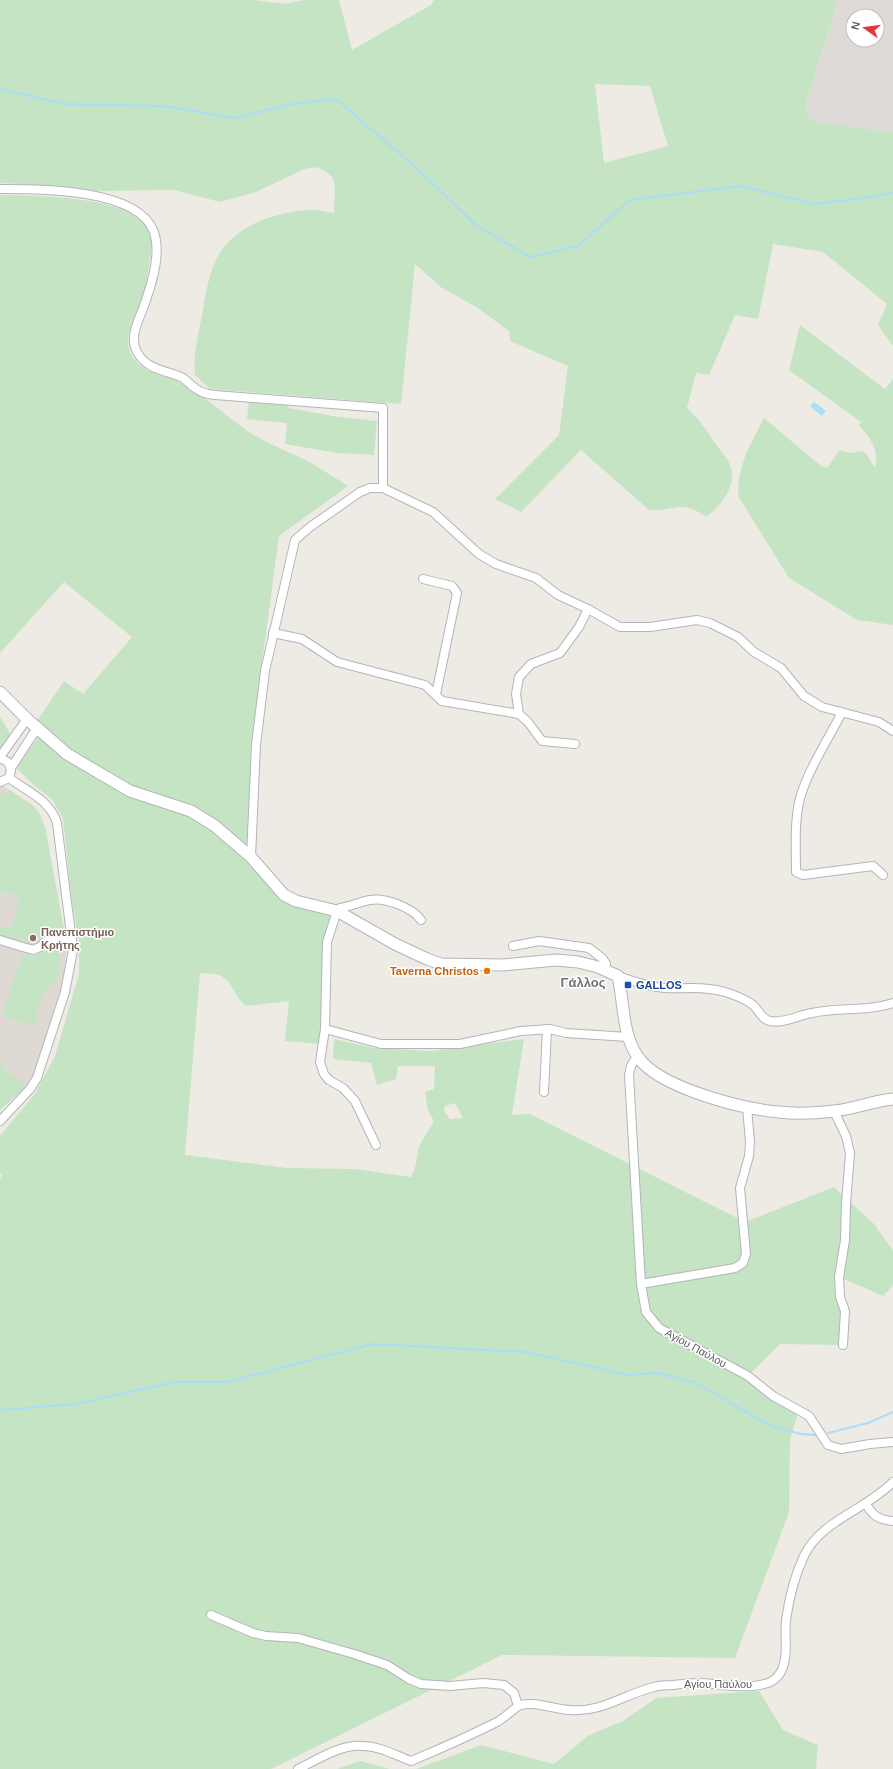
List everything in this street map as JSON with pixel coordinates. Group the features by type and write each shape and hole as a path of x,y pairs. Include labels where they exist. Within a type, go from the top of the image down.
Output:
{"street":[{"path":"0,189 34,189 94,195 121,203 142,215 154,232 156,258 152,282 134,331 134,342 138,353 148,366 182,377 201,392 215,395 383,408 384,488"},
{"path":"251,857 256,745 265,671 294,540 360,492 370,488 384,488 433,512 479,554 496,564 536,578 558,595 588,609 620,628 650,627 697,620 710,623 738,637 754,652 781,668 804,696 822,707 879,722 893,731"},
{"path":"423,579 452,586 457,593 436,694"},
{"path":"519,714 516,694 519,678 531,664 560,653 579,627 588,609"},
{"path":"273,633 302,639 312,644 337,662 425,685 442,701 519,714 528,722 542,741 575,744"},
{"path":"0,692 27,719 67,754 98,774 130,791 178,806 202,818 251,857 289,898 337,911 395,944 441,964 503,965 556,960 588,964 618,976 664,988 687,987 725,992 754,1006 764,1018 770,1021 780,1022 802,1015 833,1010 862,1010 881,1007 893,1003"},
{"path":"842,712 807,780 800,799 797,821 796,872 803,875 873,866 883,875"},
{"path":"11,768 8,762 0,758 27,719"},
{"path":"9,778 11,768 37,728"},
{"path":"0,782 9,778"},
{"path":"0,1121 30,1089 37,1078 71,968 72,937 62,871 57,822 54,812 36,796 9,778"},
{"path":"376,1145 355,1101 342,1088 329,1080 321,1067 321,1045 325,1029 327,942 337,911 340,908 372,900 380,900 410,909 422,920"},
{"path":"0,940 33,950 40,947 46,941 72,937"},
{"path":"513,946 539,941 589,948 604,959 606,964 605,970"},
{"path":"618,976 628,1037 637,1056 644,1065 666,1080 701,1095 779,1112 834,1111 876,1101 893,1099"},
{"path":"325,1029 381,1044 413,1045 460,1044 521,1031 547,1029 566,1033 628,1037"},
{"path":"544,1092 547,1029"},
{"name":"Αγίου Παύλου","path":"637,1056 631,1066 629,1075 642,1284 646,1312 659,1328 748,1376 773,1396 809,1416 828,1444 841,1449 893,1442"},
{"path":"642,1284 735,1268 743,1263 746,1254 740,1188 750,1142 747,1106"},
{"path":"834,1111 846,1136 850,1153 845,1240 839,1277 840,1297 845,1311 843,1345"},
{"name":"Αγίου Παύλου","path":"518,1706 539,1704 570,1710 602,1708 654,1686 699,1683 750,1686 770,1681 778,1675 783,1664 786,1642 786,1621 790,1597 804,1556 813,1541 825,1529 866,1504 893,1482"},
{"path":"866,1504 872,1514 877,1518 893,1521"},
{"path":"211,1615 253,1633 266,1636 298,1638 354,1654 387,1665 409,1679 421,1684 450,1686 483,1683 504,1685 514,1693 518,1706 508,1716 450,1745 410,1761 374,1747 361,1745 335,1751 298,1769"}],"shaded area":[{"path":"827,0 893,0 893,132 821,123 810,118 805,107 837,5"},
{"name":"Πανεπιστήμιο Κρήτης","path":"0,784 33,805 40,814 45,827 67,948 61,992 34,1074 26,1087 0,1110"}],"green space":[{"path":"0,0 254,0 284,4 304,0 339,0 352,50 431,5 434,0 827,0 837,4 805,107 810,118 821,123 893,132 893,346 878,325 887,304 823,252 773,244 758,319 735,315 709,375 696,373 687,408 702,424 730,465 732,480 730,487 727,494 717,507 706,517 697,511 684,507 649,510 581,450 521,512 495,499 559,435 568,366 510,341 509,331 476,307 442,288 415,264 401,404 210,389 195,375 196,345 207,288 215,262 222,250 243,230 268,218 296,211 319,210 334,213 335,188 333,178 325,171 316,167 304,169 256,192 220,202 174,190 92,191 37,185 0,183","holes":["595,84 650,86 668,146 604,163"]},
{"path":"0,195 58,197 103,204 123,210 138,218 150,234 151,252 146,286 133,319 128,340 131,354 135,360 145,369 177,381 192,389 249,432 309,462 348,486 279,536 251,744 248,860 275,891 333,915 320,1044 285,1041 289,1001 246,1006 242,1003 223,977 217,974 200,973 185,1155 287,1168 355,1169 411,1177 415,1168 419,1146 434,1121 428,1111 425,1092 434,1089 435,1066 398,1066 396,1079 377,1085 371,1063 333,1059 334,1039 374,1048 431,1051 524,1039 512,1115 530,1114 745,1222 834,1187 874,1224 893,1251 893,1285 883,1296 839,1277 843,1345 780,1344 748,1376 799,1410 790,1440 789,1512 735,1658 502,1655 271,1769 0,1769 0,1179 2,1175 0,1173 0,1136 34,1095 55,1056 79,974 79,942 72,902 63,819 52,799 36,787 16,768 45,727 37,721 64,681 83,694 132,637 64,582 0,653","holes":["455,1103 463,1118 450,1119 444,1111 445,1106"]},
{"path":"800,325 885,389 893,379 893,625 857,620 789,578 738,496 739,477 746,453 764,418 821,466 827,468 840,450 850,453 863,451 875,468 875,450 867,435 859,426 861,422 789,370"},
{"path":"249,401 288,405 289,408 338,417 377,421 374,455 337,453 285,444 287,423 247,419"},
{"path":"0,716 10,734 0,754"},
{"path":"10,790 35,809 45,827 64,929 22,943 0,935 0,927 12,927 20,896 0,891 0,796"},
{"path":"51,945 60,948 58,979 43,995 39,1005 37,1026 6,1018 3,1012 22,956 34,956"},
{"path":"0,1062 7,1071 26,1087 0,1110"},
{"path":"759,1691 783,1730 818,1745 816,1769 416,1769 481,1745 554,1764 589,1735 623,1721 656,1698"},
{"path":"360,1761 390,1769 337,1769"}],"water":[{"path":"814,402 826,411 822,416 810,406"}],"waterway":[{"path":"0,89 65,104 164,106 234,118 292,104 336,99 423,174 478,227 531,257 578,246 630,200 741,186 814,204 879,196 893,192"},
{"path":"0,1410 76,1404 174,1382 227,1382 372,1344 526,1352 628,1375 657,1373 696,1383 771,1426 801,1434 816,1435"},
{"path":"828,1433 868,1423 893,1412"}],"place":[{"name":"Πανεπιστήμιο Κρήτης","path":"33,938"},
{"name":"Taverna Christos","path":"487,971"},
{"name":"GALLOS","path":"628,985"}],"district":[{"name":"Γάλλος","path":"583,982"}]}
